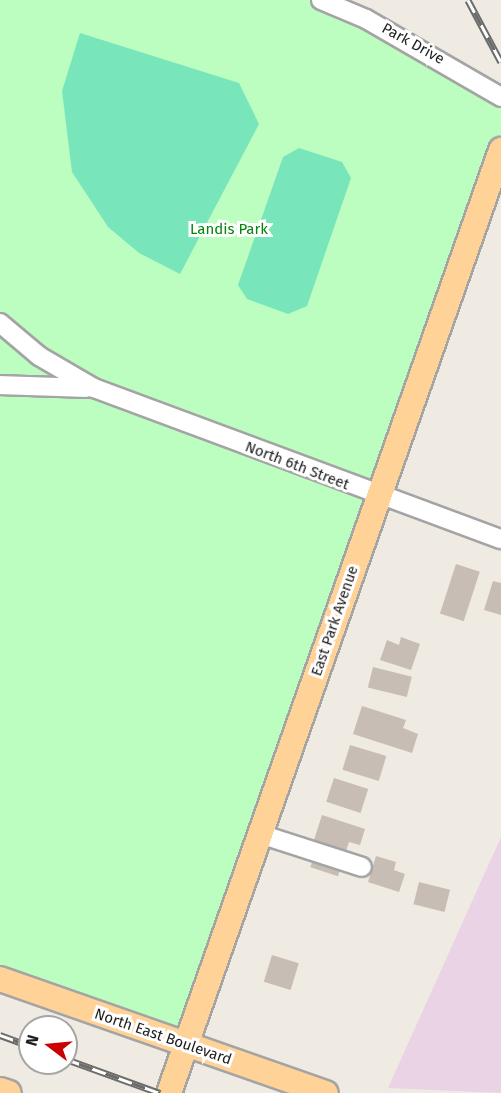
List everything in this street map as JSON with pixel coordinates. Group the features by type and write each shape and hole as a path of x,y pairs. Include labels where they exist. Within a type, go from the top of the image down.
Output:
{"main road":[{"name":"East Park Avenue","path":"170,1093 501,150"},
{"name":"North East Boulevard","path":"0,979 326,1093"},
{"path":"0,1090 9,1093"}],"street":[{"name":"Park Drive","path":"321,0 386,30 501,97"},
{"name":"North 6th Street","path":"0,323 47,361 94,388 379,497 501,539"},
{"name":"North 6th Street","path":"0,385 94,388"},
{"path":"260,834 362,867"}],"shaded area":[{"path":"501,837 501,1093 388,1088"}],"green space":[{"name":"Landis Park","path":"0,0 320,0 501,97 501,148 187,1046 0,979"},
{"path":"80,33 239,83 259,124 180,274 139,253 108,227 72,172 62,91"},
{"path":"299,148 342,162 351,178 307,306 288,314 247,299 238,285 283,157"}],"building":[{"path":"456,564 480,572 464,621 440,613"},
{"path":"493,581 501,583 501,615 484,610"},
{"path":"401,637 420,644 411,670 380,660 387,640 399,645"},
{"path":"373,667 412,677 407,697 368,687"},
{"path":"362,706 406,720 403,728 418,734 412,753 353,734"},
{"path":"350,745 386,756 379,781 342,770"},
{"path":"334,778 368,789 361,813 326,802"},
{"path":"322,815 365,829 360,845 349,842 346,851 314,840"},
{"path":"315,853 343,862 338,876 310,867"},
{"path":"376,856 396,862 394,870 405,874 399,892 368,882"},
{"path":"419,882 450,890 444,912 413,904"},
{"path":"272,955 299,963 291,990 264,982"}],"railway":[{"path":"468,0 501,62"},
{"path":"0,1035 18,1042"},
{"path":"78,1063 160,1093"}]}
